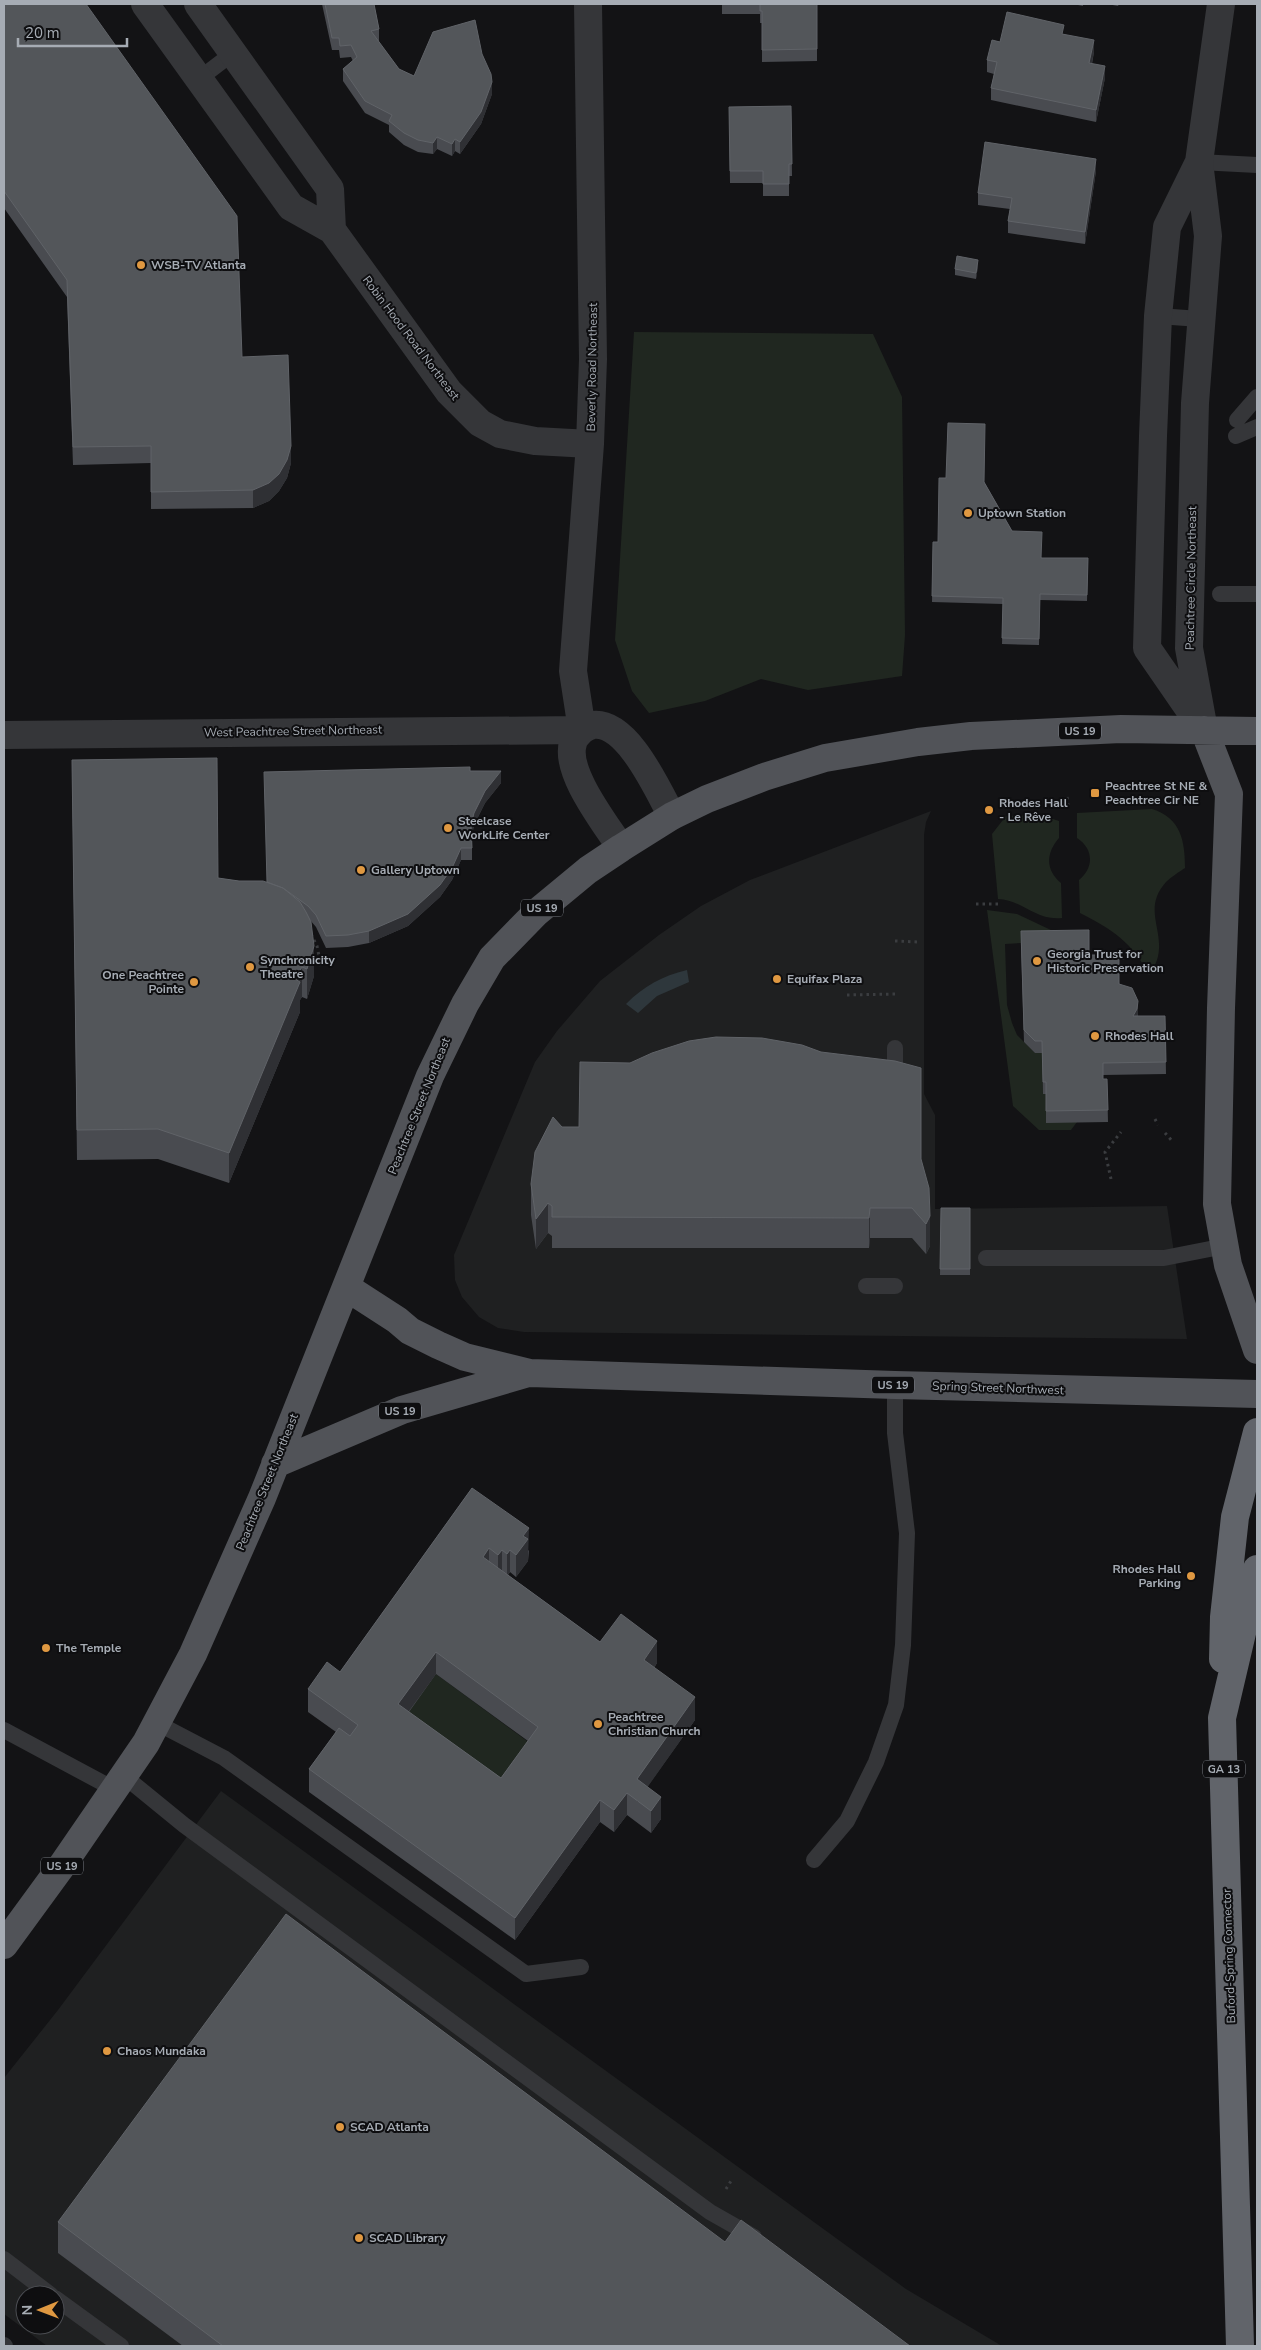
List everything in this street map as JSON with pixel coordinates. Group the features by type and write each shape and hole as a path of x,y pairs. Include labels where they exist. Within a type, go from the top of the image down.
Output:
{"highway":[{"path":"1222,1718 1224,1617 1235,1517 1257,1432"},
{"name":"Buford-Spring Connector","path":"1240,2346 1222,1718 1257,1570"}],"main road":[{"name":"Peachtree Street Northeast","path":"4,1945 61,1867 158,1723 202,1636 276,1464 430,1076 464,1004 492,958 542,907 588,870 672,816 707,799 764,777 825,758 896,745 970,736 1095,730 1204,730"},
{"name":"US 19","path":"1204,730 1257,731"},
{"path":"1204,730 1229,794 1221,1008 1217,1204 1228,1265 1257,1350"},
{"name":"Spring Street Northwest","path":"346,1287 397,1320 410,1331 465,1358 530,1372 894,1385 1257,1394"},
{"name":"Spring Street Northwest","path":"276,1464 402,1410 530,1372"}],"street":[{"name":"Robin Hood Road Northeast","path":"145,4 290,207 332,230 449,392 480,423 500,434 535,441 590,444"},
{"path":"198,4 330,189 332,230"},
{"name":"Beverly Road Northeast","path":"582,730 573,670 590,444 593,359 588,4"},
{"name":"Peachtree Circle Northeast","path":"1204,730 1189,648 1192,482 1200,319 1208,236 1199,162 1221,4"},
{"name":"Peachtree Circle Northeast","path":"1199,162 1167,227 1158,316 1147,648 1204,730"},
{"name":"West Peachtree Street Northeast","path":"4,735 582,730 592,725 607,727 639,756 672,816"},
{"path":"582,730 573,742 573,758 577,777 621,848"}],"lane":[{"path":"198,79 233,53"},
{"path":"1199,162 1257,165"},
{"path":"1158,316 1200,319"},
{"path":"1237,428 1257,397"},
{"path":"1237,428 1257,411"},
{"path":"1237,428 1257,427"},
{"path":"1220,594 1257,594"},
{"path":"895,1048 895,1091"},
{"path":"986,1258 1164,1258 1225,1246"},
{"path":"866,1286 895,1286"},
{"path":"814,1860 847,1821 876,1762 896,1705 903,1645 907,1533 895,1434 894,1385"},
{"path":"158,1723 224,1758 526,1974 581,1967"},
{"path":"4,1730 119,1782 184,1825 710,2212 768,2248"},
{"path":"4,2259 38,2285"},
{"path":"65,2305 121,2346"}],"path":[{"path":"1067,797 1068,805"},
{"path":"976,904 1000,904"},
{"path":"305,927 317,946 321,966"},
{"path":"895,941 919,942"},
{"path":"1108,958 1128,958"},
{"path":"847,995 895,994"},
{"path":"1155,1119 1158,1125"},
{"path":"1111,1179 1105,1152 1121,1132"},
{"path":"1165,1133 1173,1142"}],"shaded area":[{"path":"634,332 873,334 902,397 905,635 902,676 808,690 761,679 705,701 649,713 632,691 615,640"},
{"path":"1152,809 1169,818 1179,832 1184,849 1185,868 1166,882 1158,894 1155,916 1159,950 1156,962 1149,975 1129,946 1112,931 1080,913 1079,880 1087,870 1090,859 1087,848 1077,838 1077,813"},
{"path":"931,811 926,822 924,835 924,1094 935,1115 935,1209 1167,1206 1187,1339 524,1332 498,1328 479,1317 462,1297 455,1280 454,1255 535,1062 557,1031 600,981 659,935 701,906 750,880"},
{"path":"1040,815 1059,821 1059,838 1052,850 1049,861 1052,873 1061,883 1062,918 1036,914 1015,903 998,899 992,834 1006,816"},
{"path":"987,910 1017,914 1053,931 1021,943 1005,944 1007,1005 1017,1035 1035,1053 1042,1053 1043,1094 1046,1094 1077,1122 1071,1130 1039,1130 1013,1106"},
{"path":"687,970 689,982 657,996 638,1013 626,1004 654,982"},
{"path":"436,1674 538,1749 501,1800 398,1726"},
{"path":"221,1791 906,2289 1002,2346 47,2346 32,2335 65,2335 65,2285 15,2285 15,2322 4,2314 4,2078 58,2010"}],"building":[{"name":"WSB-TV Atlanta","path":"4,4 86,4 237,216 242,357 288,355 291,446 287,460 279,474 269,483 253,490 151,492 151,446 73,447 67,280 4,191"},
{"path":"325,4 374,4 379,29 371,31 399,69 414,76 433,32 475,20 482,54 491,74 492,82 481,112 460,142 455,139 452,144 437,137 433,143 418,140 404,133 389,121 392,115 365,101 343,69 357,57 351,45 340,46 339,38 332,38"},
{"path":"760,4 817,4 817,49 762,50 762,11 760,11"},
{"path":"1007,12 1064,25 1062,34 1094,40 1089,63 1105,66 1096,110 991,88 997,62 987,60 992,40 1000,42"},
{"path":"791,106 792,164 789,164 789,184 763,184 763,171 730,171 729,107"},
{"path":"985,142 1096,159 1085,232 1008,221 1012,198 978,193"},
{"path":"957,256 978,260 976,273 955,269"},
{"name":"Uptown Station","path":"948,423 985,424 984,482 1012,531 1042,532 1041,558 1088,558 1087,595 1040,594 1039,639 1002,638 1003,598 932,596 933,542 938,542 939,478 946,478"},
{"name":"One Peachtree Pointe","path":"217,758 218,878 239,881 263,881 283,888 300,902 311,922 314,946 307,969 302,967 295,979 300,982 229,1153 158,1129 77,1130 72,760"},
{"name":"Gallery Uptown","path":"470,767 470,771 501,771 485,791 474,813 471,825 472,848 461,848 452,868 440,885 408,914 369,931 348,935 326,936 316,915 308,906 283,888 267,882 264,772"},
{"name":"Rhodes Hall","path":"1089,930 1089,955 1119,955 1119,984 1132,988 1138,1001 1137,1009 1133,1016 1165,1016 1166,1062 1103,1063 1103,1079 1107,1079 1108,1110 1046,1111 1046,1082 1043,1082 1042,1041 1035,1041 1024,1030 1021,931"},
{"path":"716,1037 762,1038 802,1045 821,1052 895,1061 921,1068 921,1159 929,1188 930,1216 926,1224 912,1208 870,1208 869,1218 552,1217 552,1206 548,1203 536,1219 531,1184 535,1152 553,1117 562,1127 579,1127 580,1062 630,1063 652,1053 689,1041"},
{"path":"941,1208 970,1208 970,1269 940,1269"},
{"name":"Peachtree Christian Church","path":"472,1488 529,1528 523,1536 528,1539 516,1555 510,1550 507,1554 502,1550 498,1555 489,1548 483,1557 600,1642 621,1614 657,1641 644,1660 695,1697 637,1779 661,1797 651,1811 627,1793 614,1810 600,1800 515,1918 309,1769 339,1728 350,1736 358,1725 308,1689 327,1662 340,1672","holes":["436,1652 538,1727 501,1778 398,1704"]},
{"name":"SCAD Atlanta","path":"286,1914 725,2242 741,2220 910,2346 223,2346 58,2222"}],"place":[{"name":"WSB-TV Atlanta","path":"141,265"},
{"name":"Uptown Station","path":"968,513"},
{"name":"Peachtree St NE & Peachtree Cir NE","path":"1095,793"},
{"name":"Rhodes Hall - Le Rêve","path":"989,810"},
{"name":"Steelcase WorkLife Center","path":"448,828"},
{"name":"Gallery Uptown","path":"361,870"},
{"name":"Georgia Trust for Historic Preservation","path":"1037,961"},
{"name":"Synchronicity Theatre","path":"250,967"},
{"name":"Equifax Plaza","path":"777,979"},
{"name":"One Peachtree Pointe","path":"194,982"},
{"name":"Rhodes Hall","path":"1095,1036"},
{"name":"Rhodes Hall Parking","path":"1191,1576"},
{"name":"The Temple","path":"46,1648"},
{"name":"Peachtree Christian Church","path":"598,1724"},
{"name":"Chaos Mundaka","path":"107,2051"},
{"name":"SCAD Atlanta","path":"340,2127"},
{"name":"SCAD Library","path":"359,2238"}]}
